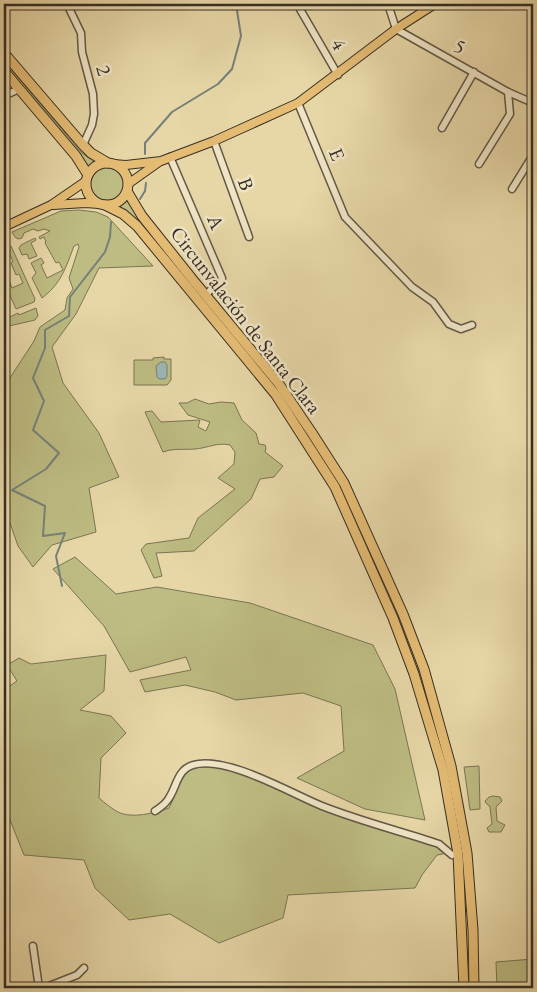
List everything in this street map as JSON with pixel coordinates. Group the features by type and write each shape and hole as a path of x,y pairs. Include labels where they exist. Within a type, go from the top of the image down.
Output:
{"highway":[{"path":"4,53 91,153 124,172 127,188 118,202 102,204 89,195 87,178 76,156 4,71"},
{"path":"87,178 96,166 110,164"},
{"name":"Circunvalación de Santa Clara","path":"127,188 142,216 279,384 344,483 403,614 424,669 451,766 459,854 464,988"},
{"name":"Circunvalación de Santa Clara","path":"102,204 117,210 137,226 276,395 335,486 393,618 414,674 443,770 474,930 474,988"}],"main road":[{"path":"110,164 126,165 161,160 214,141 298,104 396,29 435,4"},
{"path":"127,188 161,160"},
{"path":"4,226 51,205 87,178"},
{"path":"51,205 102,204"}],"street":[{"name":"2","path":"68,4 81,34 82,52 93,94 94,114 83,145"},
{"name":"4","path":"297,4 338,75"},
{"path":"388,4 396,29"},
{"name":"5","path":"396,29 508,92 533,103"},
{"path":"442,128 474,72"},
{"path":"4,96 19,90"},
{"path":"479,164 510,114 508,92"},
{"name":"E","path":"298,104 345,217 412,287 433,302 449,324 461,329 472,325"},
{"name":"B","path":"214,141 249,237"},
{"path":"512,188 533,155"},
{"name":"A","path":"170,157 221,276 221,281 205,295"},
{"path":"156,811 170,797 176,781 190,765 215,764 271,783 323,806 439,844 459,854"},
{"path":"33,946 39,988"},
{"path":"44,988 77,975 84,968"}],"shaded area":[{"path":"4,61 81,152 94,162 86,168 79,154 4,64"},
{"path":"107,167 114,168 119,172 123,177 123,191 119,196 114,200 107,201 100,200 95,196 91,191 90,184 91,177 95,172 100,168"},
{"path":"126,200 182,273 180,274 139,224 119,207"},
{"path":"79,210 96,212 108,217 153,266 99,268 76,314 52,347 63,383 99,433 119,477 89,488 96,532 52,545 33,567 18,546 4,506 4,387 34,341 40,327 65,310 67,298 73,289 69,278 79,247 78,244 74,246 58,281 49,293 42,298 32,278 36,273 31,263 41,258 44,263 41,265 47,278 63,270 59,262 56,263 45,243 44,237 40,239 39,237 50,231 33,229 24,233 22,238 18,239 12,232 61,211"},
{"path":"35,238 36,240 31,243 37,256 29,259 27,254 22,255 19,248"},
{"path":"11,246 35,299 34,302 16,309 8,291 4,292 5,267 9,274 7,275 12,288 23,283 19,274 16,275 10,255 6,257 4,250"},
{"path":"4,308 8,318 36,308 38,316 35,320 9,326 7,322 4,324"},
{"path":"164,357 164,359 171,359 171,380 167,385 134,385 134,360 153,360 153,358"},
{"path":"195,399 209,404 221,402 234,403 242,420 256,433 259,444 265,445 265,452 283,466 274,477 260,479 251,499 194,551 156,553 162,576 154,578 141,550 146,544 189,538 198,518 235,489 218,478 234,464 235,452 230,445 221,444 163,452 145,412 152,411 161,422 200,420 198,427 206,431 210,422 188,415 179,403 187,403"},
{"path":"75,557 116,594 157,587 250,603 373,645 395,689 425,820 365,809 297,778 344,751 341,706 303,693 236,700 215,692 185,685 145,692 140,680 191,670 186,657 130,672 104,626 53,569"},
{"path":"106,655 104,691 80,710 111,716 126,733 101,758 99,798 116,811 137,815 169,808 185,772 198,767 225,768 439,847 444,851 443,854 437,855 415,888 288,895 283,918 219,943 170,914 129,920 95,888 84,860 24,855 4,805 4,690 17,681 7,665 19,658 31,664"},
{"path":"479,766 480,809 470,810 464,767"},
{"path":"493,796 500,797 502,801 496,807 497,821 505,825 501,832 489,832 487,828 492,824 490,807 485,801"},
{"path":"533,959 533,988 497,988 496,962"}],"water":[{"path":"161,362 165,362 167,365 167,376 165,379 157,377 156,366"}],"waterway":[{"path":"145,154 145,143 172,112 218,84 232,69 241,36 236,4"},
{"path":"140,199 145,191 146,183"},
{"path":"62,586 56,556 65,533 43,536 45,506 12,490 46,469 59,453 33,430 44,401 33,378 45,348 45,330 69,316 70,297 105,252 110,237 111,222"}]}
